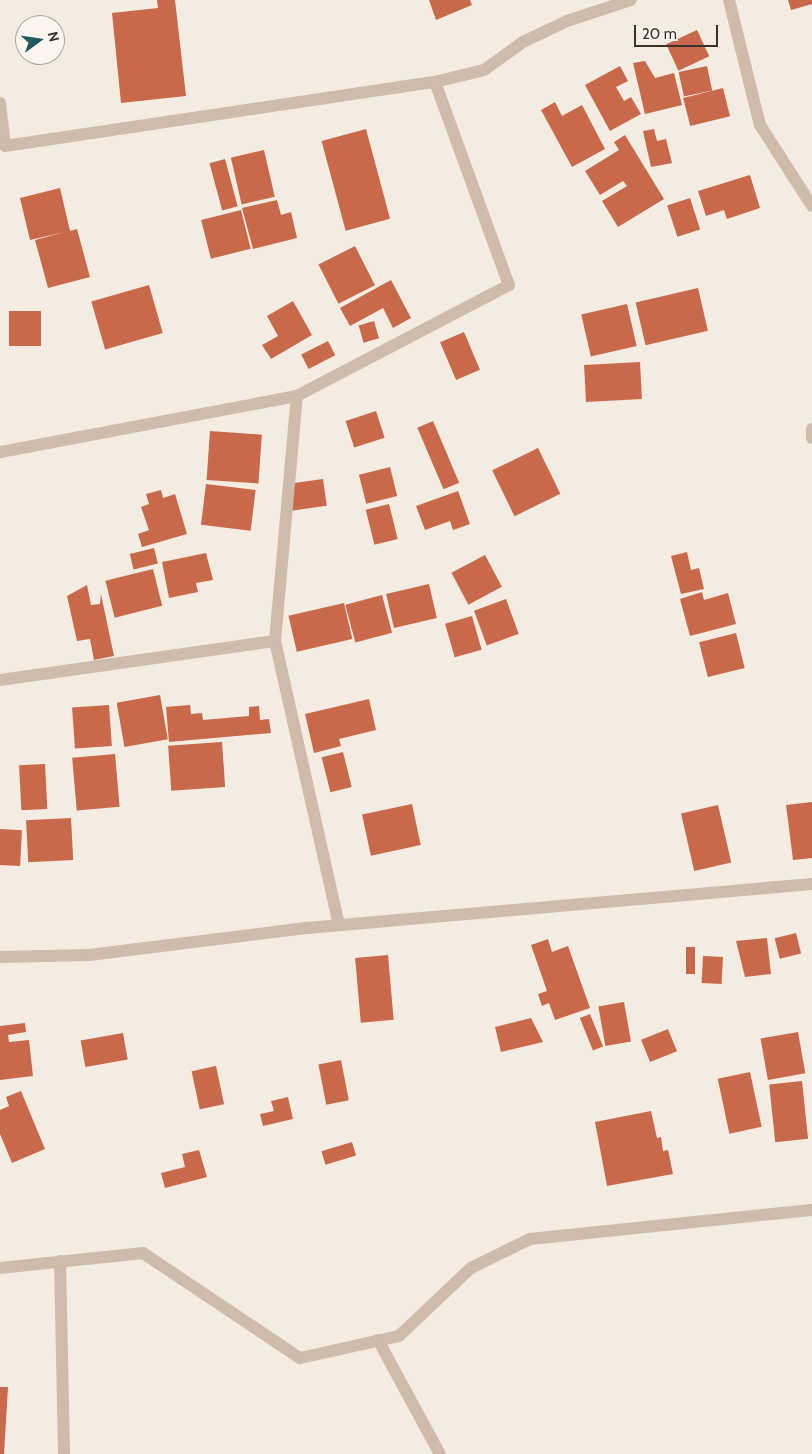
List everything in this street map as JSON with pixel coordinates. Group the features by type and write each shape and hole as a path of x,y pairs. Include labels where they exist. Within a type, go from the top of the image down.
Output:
{"street":[{"path":"0,103 2,146 435,82 484,70 522,42 567,21 631,0"},
{"path":"729,0 760,125 812,206"},
{"path":"0,452 297,396 509,285 435,82"},
{"path":"297,396 275,641 339,925"},
{"path":"812,429 812,438"},
{"path":"0,680 275,641"},
{"path":"0,957 89,955 339,925 812,884"},
{"path":"0,1268 143,1253 300,1358 399,1336 471,1268 530,1239 812,1210"},
{"path":"60,1261 64,1454"},
{"path":"378,1340 440,1454"}],"building":[{"path":"157,0 175,0 186,96 121,103 112,13 158,8"},
{"path":"429,0 470,0 472,5 436,20"},
{"path":"788,0 812,0 812,4 791,10"},
{"path":"697,30 709,56 678,71 666,44"},
{"path":"645,61 655,78 674,73 682,105 645,114 633,63"},
{"path":"620,66 628,81 616,87 624,101 631,97 641,114 610,131 585,85"},
{"path":"707,66 712,90 684,96 679,72"},
{"path":"723,88 730,116 690,126 683,98"},
{"path":"555,102 562,116 582,105 605,149 572,167 541,110"},
{"path":"366,129 390,219 346,231 322,141"},
{"path":"654,129 657,141 666,139 672,163 651,167 643,131"},
{"path":"625,135 664,199 618,227 602,201 627,186 623,181 600,195 585,171 619,150 614,142"},
{"path":"264,150 275,197 242,204 231,158"},
{"path":"225,159 238,206 222,210 210,163"},
{"path":"750,175 760,208 727,219 724,210 706,216 698,191"},
{"path":"60,188 70,231 77,229 90,277 48,288 35,240 65,232 30,240 20,198"},
{"path":"690,198 700,229 677,237 667,205"},
{"path":"277,200 281,215 291,212 297,238 253,249 242,208"},
{"path":"241,210 251,249 211,259 201,220"},
{"path":"355,246 375,285 338,304 318,265"},
{"path":"391,280 411,318 393,328 383,308 350,326 340,308"},
{"path":"149,285 163,333 105,350 91,302"},
{"path":"698,288 708,331 646,345 636,302"},
{"path":"293,301 312,335 271,359 262,345 278,336 267,316"},
{"path":"627,304 637,346 591,356 581,315"},
{"path":"9,311 41,311 41,346 9,346"},
{"path":"374,321 379,338 364,343 359,325"},
{"path":"464,332 480,370 456,380 440,342"},
{"path":"328,341 335,355 309,369 301,355"},
{"path":"640,362 642,399 586,402 584,365"},
{"path":"376,411 385,438 354,448 346,421"},
{"path":"433,421 459,483 444,489 417,428"},
{"path":"210,431 262,435 258,484 207,480"},
{"path":"538,448 560,494 515,516 492,470"},
{"path":"390,467 397,496 366,504 359,475"},
{"path":"323,479 327,506 291,511 287,484"},
{"path":"206,484 256,490 251,531 201,525"},
{"path":"161,490 163,498 175,494 187,534 142,547 138,534 149,530 141,507 149,504 146,494"},
{"path":"458,491 470,524 453,530 450,521 425,530 416,506"},
{"path":"389,504 398,539 374,545 366,510"},
{"path":"154,548 158,564 134,570 130,554"},
{"path":"687,552 691,570 699,568 704,589 681,594 671,556"},
{"path":"206,553 213,580 196,583 198,592 169,598 162,562"},
{"path":"485,555 502,587 468,605 451,573"},
{"path":"153,569 162,606 115,618 105,581"},
{"path":"429,584 437,618 394,628 386,594"},
{"path":"87,585 91,605 100,604 101,594 114,656 94,660 90,639 77,641 67,596"},
{"path":"702,592 704,600 728,593 736,624 690,636 680,599"},
{"path":"382,595 392,633 355,643 345,605"},
{"path":"506,599 519,634 487,645 474,611"},
{"path":"344,603 352,639 297,652 288,616"},
{"path":"472,616 482,650 455,657 445,624"},
{"path":"736,633 745,668 708,677 699,642"},
{"path":"160,695 168,739 124,747 117,703"},
{"path":"369,699 376,730 339,739 341,746 314,753 305,714"},
{"path":"109,705 112,746 75,748 72,708"},
{"path":"190,705 191,714 202,713 203,720 249,716 249,707 259,706 260,720 269,719 271,733 169,742 166,707"},
{"path":"222,742 225,787 171,791 168,746"},
{"path":"343,752 352,787 330,792 322,757"},
{"path":"115,754 120,807 77,811 72,758"},
{"path":"45,764 47,809 21,810 19,765"},
{"path":"812,802 812,858 793,860 786,805"},
{"path":"412,804 421,845 371,856 362,815"},
{"path":"718,805 731,862 694,871 681,814"},
{"path":"71,818 73,860 28,862 26,820"},
{"path":"0,829 22,830 20,866 0,865"},
{"path":"796,933 801,953 780,959 775,938"},
{"path":"767,938 771,974 745,977 736,941"},
{"path":"548,939 552,952 568,946 590,1008 555,1020 549,1003 542,1006 538,994 547,991 531,945"},
{"path":"686,947 695,947 695,974 686,974"},
{"path":"388,955 394,1020 361,1023 355,958"},
{"path":"703,956 723,957 722,984 702,983"},
{"path":"624,1002 631,1041 605,1046 598,1007"},
{"path":"590,1014 603,1046 593,1051 580,1018"},
{"path":"531,1018 543,1042 501,1052 495,1027"},
{"path":"25,1023 26,1032 8,1035 9,1042 29,1040 33,1076 0,1080 0,1026"},
{"path":"668,1029 677,1051 650,1062 641,1040"},
{"path":"798,1032 805,1073 768,1080 761,1039"},
{"path":"123,1033 128,1060 85,1067 81,1040"},
{"path":"341,1060 349,1100 326,1105 318,1064"},
{"path":"216,1066 224,1104 200,1109 192,1071"},
{"path":"750,1072 762,1127 729,1134 718,1079"},
{"path":"802,1081 808,1139 775,1142 769,1084"},
{"path":"21,1091 45,1149 12,1163 0,1134 0,1110 9,1106 6,1097"},
{"path":"288,1097 293,1119 263,1126 260,1114 274,1111 271,1101"},
{"path":"651,1111 657,1138 661,1137 663,1151 668,1150 673,1174 607,1186 595,1122"},
{"path":"352,1142 356,1155 325,1165 321,1151"},
{"path":"199,1150 207,1177 165,1188 161,1173 185,1167 182,1154"},
{"path":"0,1387 8,1387 4,1454 0,1454"}]}
